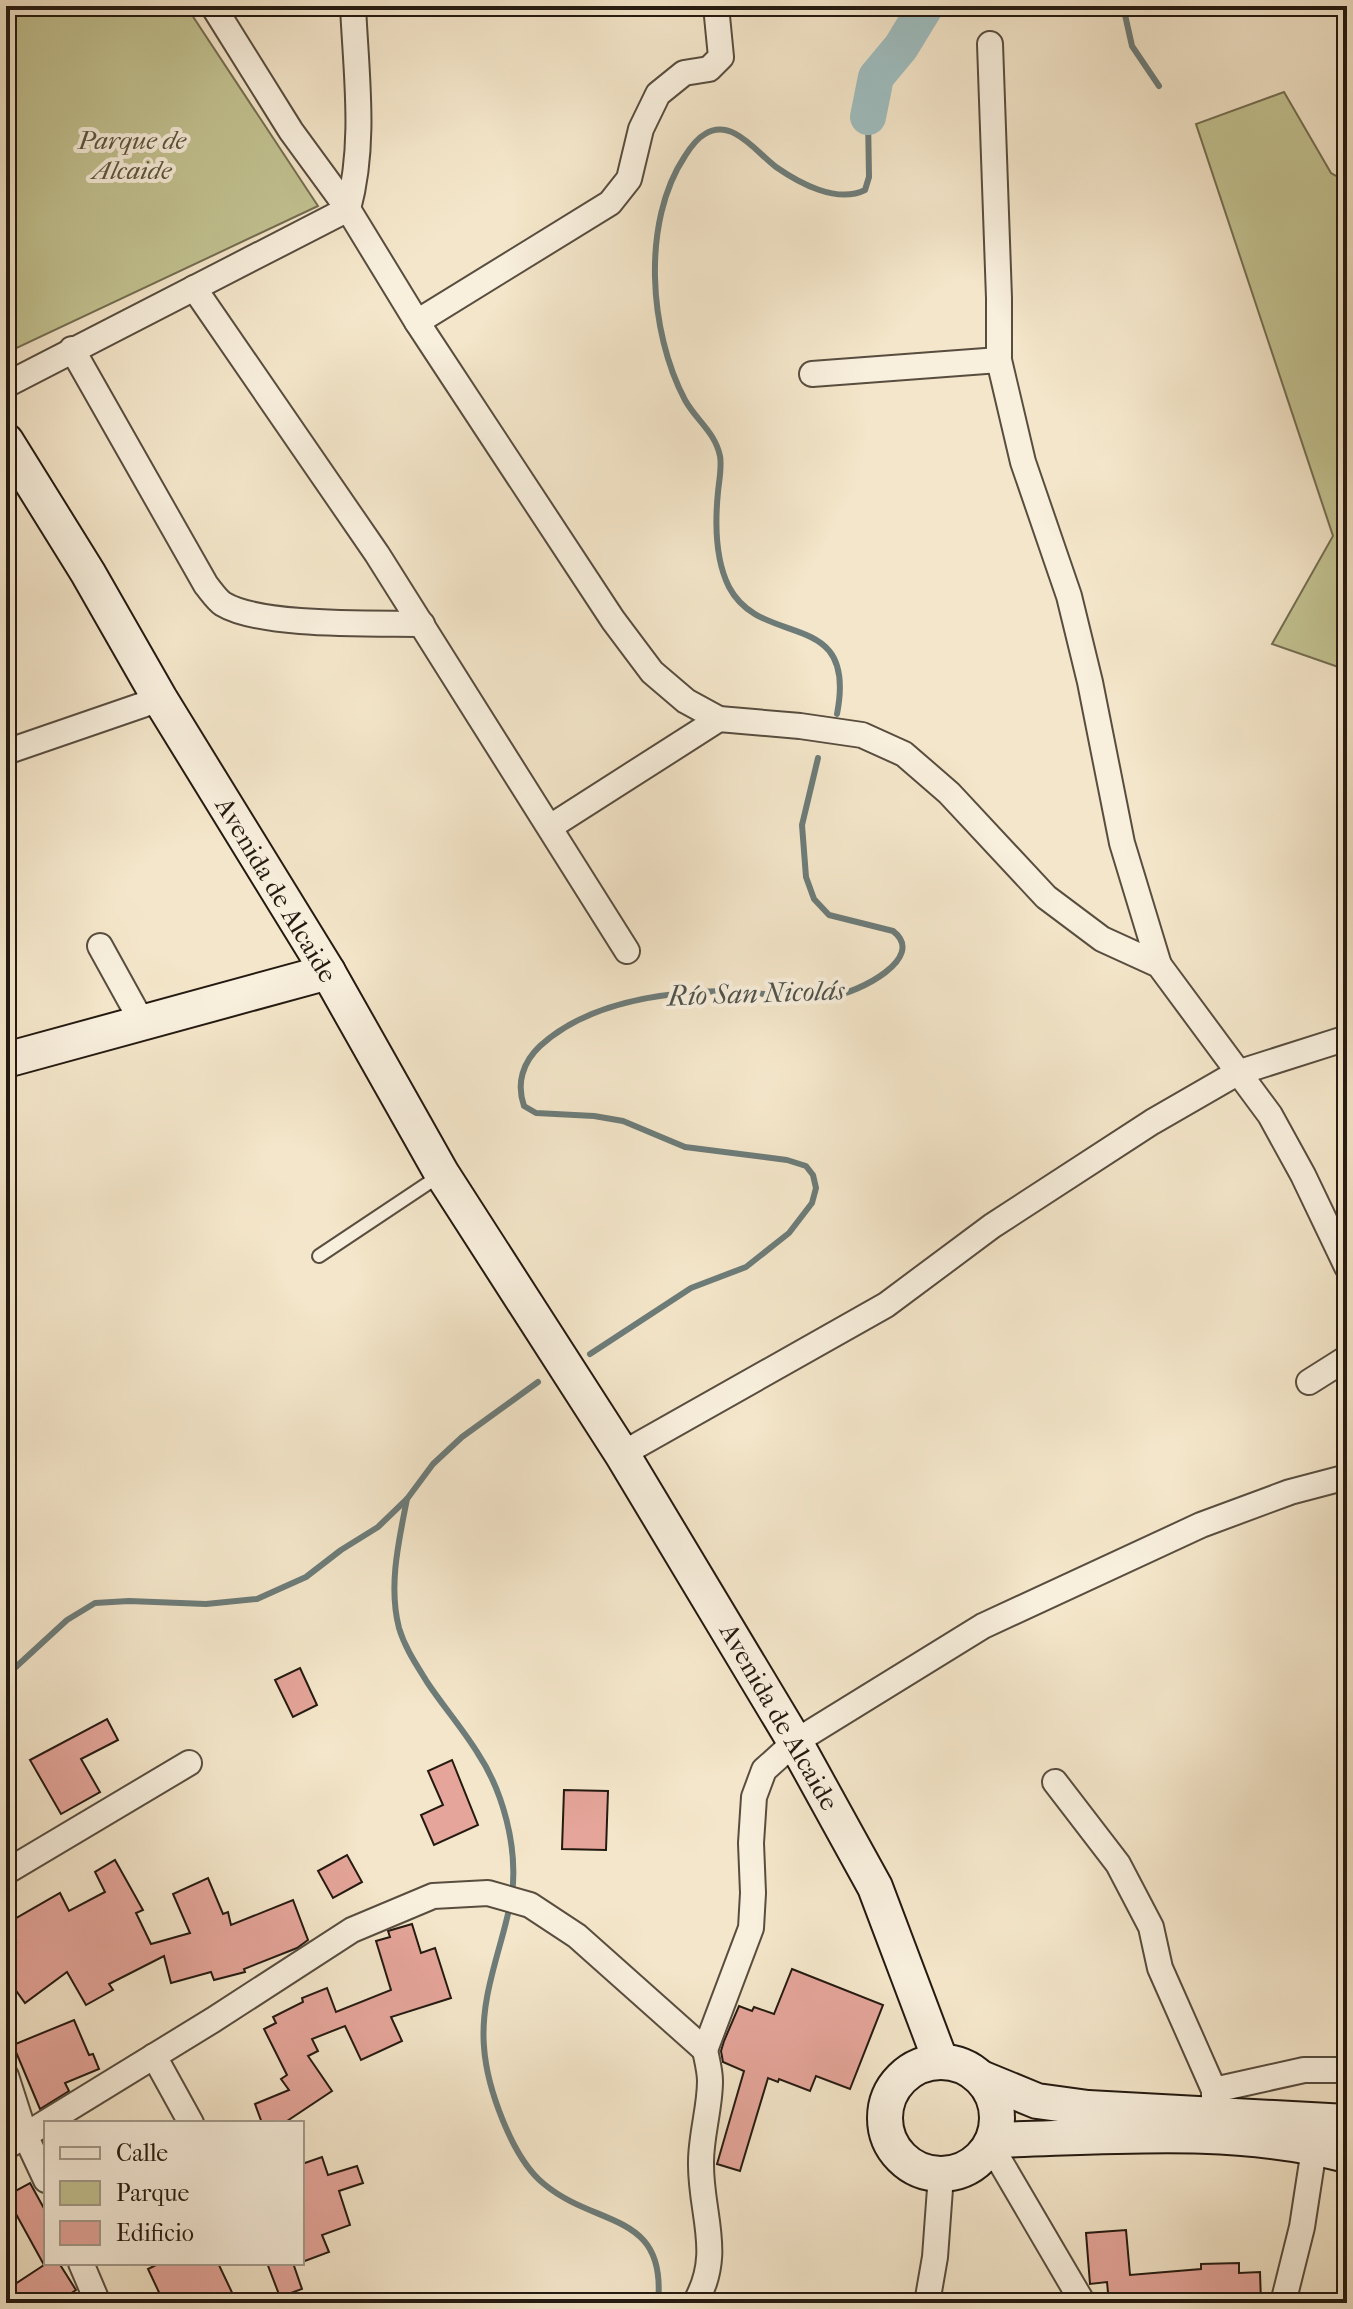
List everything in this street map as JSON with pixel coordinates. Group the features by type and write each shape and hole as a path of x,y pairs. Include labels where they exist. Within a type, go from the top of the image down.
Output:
{"main road":[{"name":"Avenida de Alcaide","path":"6,441 328,972 442,1174 622,1454 795,1742 875,1887 941,2062"},
{"path":"6,1060 328,972"},
{"path":"981,2078 994,2097 998,2118 992,2143 970,2167 941,2175 919,2171 900,2158 888,2140 884,2118 888,2096 900,2078 919,2066 941,2062 963,2066 981,2078 1037,2101 1088,2108 1347,2122"},
{"path":"992,2143 1127,2135 1213,2113 1331,2152"}],"street":[{"path":"213,6 291,131 348,209 417,322 613,620 644,662 686,701 719,719 862,735 904,754 949,793 1046,897 1102,939 1159,965"},
{"path":"6,385 348,209 356,181 358,154 353,6"},
{"path":"417,322 610,203 629,179 641,129 658,94 684,73 709,69 721,57 716,6"},
{"path":"990,44 999,360 1023,462 1069,596 1090,682 1122,843 1159,965 1270,1115 1347,1267"},
{"path":"194,288 377,554 627,951"},
{"path":"72,349 206,585 221,603 249,614 311,621 422,624"},
{"path":"812,374 999,360"},
{"path":"6,752 160,699"},
{"path":"550,827 719,719"},
{"path":"100,946 142,1022"},
{"path":"622,1454 886,1305 992,1226 1152,1122 1237,1073 1347,1038"},
{"path":"1309,1382 1347,1358"},
{"path":"695,2303 706,2285 711,2253 701,2166 702,2131 710,2078 705,2050 751,1928 754,1797 764,1770 795,1742 983,1626 1201,1525 1290,1492 1347,1477"},
{"path":"6,1872 189,1763"},
{"path":"1055,1782 1118,1864 1151,1927 1160,1968 1213,2113 1304,2070 1347,2070"},
{"path":"48,2121 352,1930 433,1896 488,1893 530,1905 577,1936 705,2050"},
{"path":"154,2056 190,2121"},
{"path":"6,2076 16,2141 44,2177"},
{"path":"16,2141 44,2124"},
{"path":"992,2143 1083,2303"},
{"path":"1283,2303 1302,2227 1331,2152"},
{"path":"927,2303 935,2257 941,2175"},
{"path":"82,2265 98,2303"}],"lane":[{"path":"319,1256 442,1174"}],"green space":[{"name":"Parque de Alcaide","path":"6,6 186,6 318,206 6,353"},
{"path":"1284,92 1331,173 1347,182 1347,670 1272,644 1333,536 1196,124"}],"building":[{"path":"300,1668 317,1705 293,1717 275,1680"},
{"path":"107,1719 118,1740 81,1759 100,1792 61,1814 30,1760"},
{"path":"452,1760 478,1825 434,1845 421,1815 443,1805 428,1771"},
{"path":"564,1790 608,1791 606,1850 562,1849"},
{"path":"347,1855 362,1882 333,1898 318,1871"},
{"path":"115,1860 143,1910 136,1913 151,1944 190,1933 173,1894 208,1878 223,1914 228,1912 231,1925 293,1900 308,1940 297,1948 244,1969 245,1972 214,1980 211,1972 171,1983 164,1956 109,1984 113,1990 86,2005 67,1972 25,2003 12,1985 16,1982 6,1964 6,1947 16,1942 6,1924 60,1893 69,1911 105,1892 95,1872"},
{"path":"412,1924 421,1953 435,1948 451,1998 391,2017 402,2041 361,2060 345,2026 312,2039 318,2051 308,2056 332,2091 287,2121 261,2121 255,2104 289,2090 281,2079 287,2075 264,2029 276,2023 273,2017 303,2002 302,1998 327,1988 336,2012 391,1990 376,1941 390,1937 388,1931"},
{"path":"792,1969 883,2005 850,2089 816,2076 810,2091 768,2078 740,2171 717,2164 744,2071 723,2062 721,2051 724,2041 739,2006 774,2014"},
{"path":"74,2020 89,2055 93,2054 99,2069 65,2083 69,2091 40,2109 13,2045"},
{"path":"322,2157 328,2175 357,2166 363,2183 339,2191 350,2225 322,2235 329,2252 304,2261 304,2163"},
{"path":"30,2183 44,2208 44,2265 16,2214 6,2215 6,2196"},
{"path":"1126,2230 1130,2275 1201,2269 1201,2264 1239,2263 1239,2273 1260,2272 1261,2303 1109,2303 1107,2282 1090,2284 1086,2233"},
{"path":"44,2265 60,2265 76,2290 56,2303 6,2303 6,2290"},
{"path":"156,2265 219,2265 237,2303 164,2303 148,2269"},
{"path":"268,2265 294,2265 302,2289 280,2297"}],"waterway":[{"name":"Río San Nicolás","path":"868,117 876,77 901,47 926,6"},
{"path":"1123,6 1132,46 1159,86"},
{"name":"Río San Nicolás","path":"837,714 840,680 834,657 821,643 763,618 744,606 724,576 716,528 720,456 714,440 685,400 673,373 658,310 656,244 661,212 671,183 689,150 705,134 715,130 734,133 776,167 807,185 831,193 854,194 865,190 869,177 868,117"},
{"name":"Río San Nicolás","path":"590,1354 691,1288 746,1267 789,1233 812,1203 816,1188 813,1175 806,1166 787,1160 685,1147 623,1121 536,1113 524,1106 521,1081 525,1066 540,1046 559,1031 580,1019 626,1003 676,994 724,991 806,998 833,996 872,981 896,963 902,952 901,941 893,931 829,915 814,899 806,877 802,825 818,758"},
{"name":"Río San Nicolás","path":"6,1676 67,1620 95,1603 206,1604 257,1599 306,1577 378,1527 407,1499 433,1464 462,1437 538,1382"},
{"path":"407,1499 398,1547 394,1596 399,1628 419,1669 471,1743 494,1784 506,1820 513,1857 512,1894"},
{"path":"510,1905 488,1993 484,2029 486,2064 503,2121 522,2157 544,2184 564,2198 624,2226 640,2237 651,2252 658,2273 658,2303"}]}
